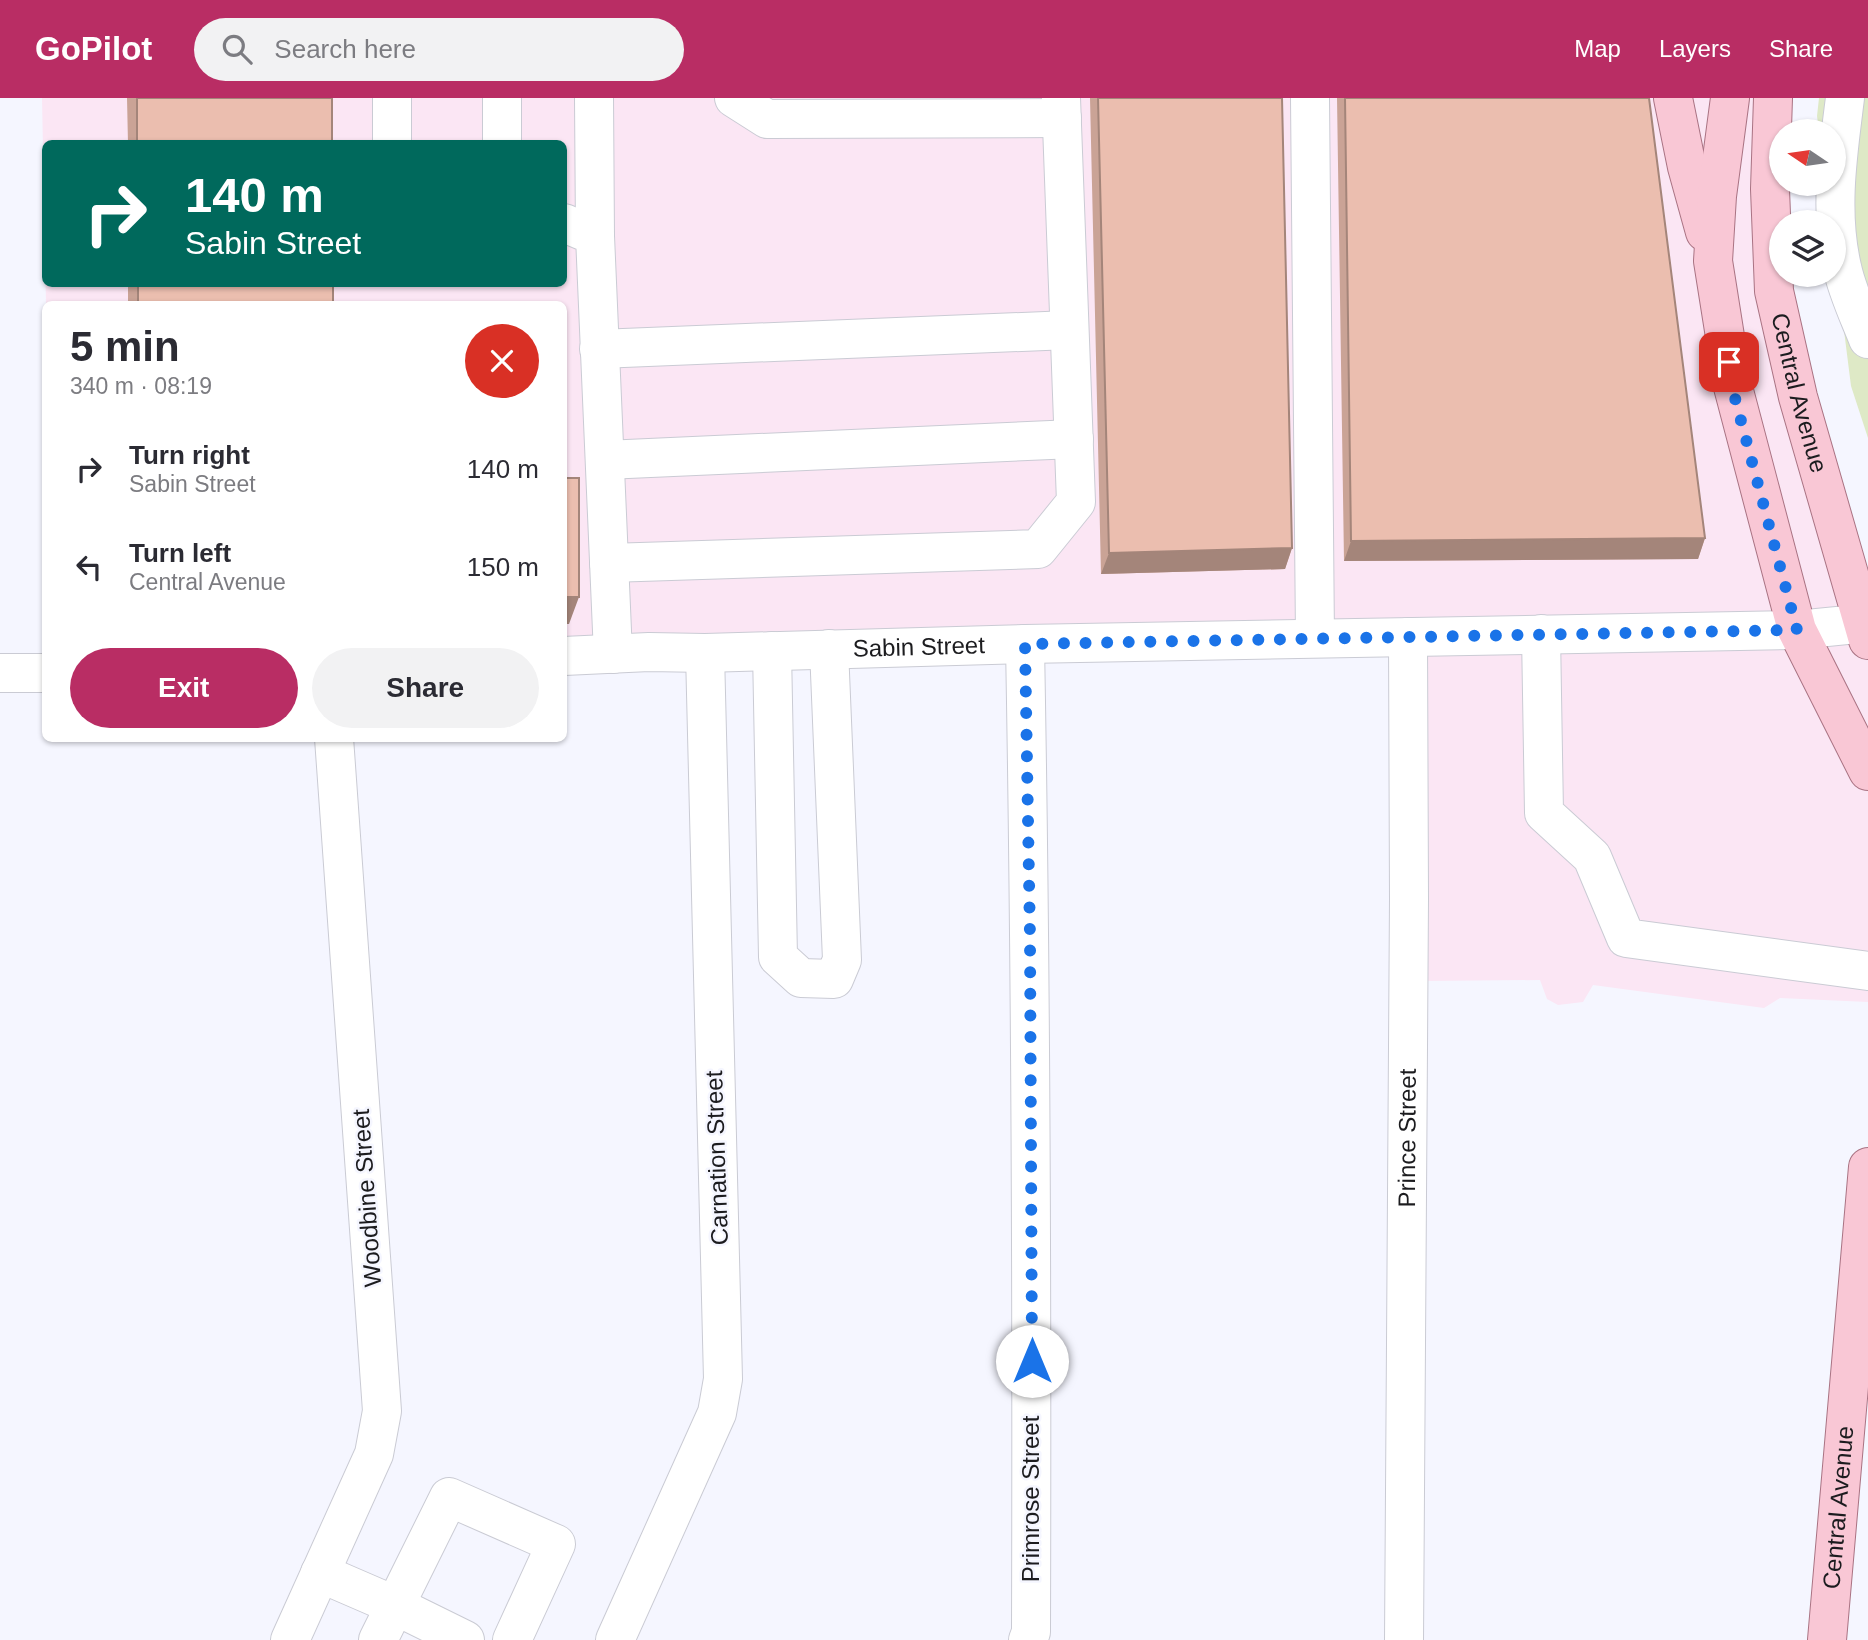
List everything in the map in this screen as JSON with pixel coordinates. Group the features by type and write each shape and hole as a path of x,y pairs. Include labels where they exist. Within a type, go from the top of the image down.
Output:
{"main road":[{"path":"1673,98 1687,167 1713,261 1732,387 1797,630 1867,776"},
{"path":"1713,261 1717,197 1730,98"},
{"name":"Central Avenue","path":"1773,98 1770,189 1774,291 1798,397 1866,629"},
{"name":"Central Avenue","path":"1826,1640 1868,1167"}],"street":[{"path":"392,98 392,140"},
{"path":"502,98 502,140"},
{"path":"594,98 579,229 599,349 613,654"},
{"path":"609,563 1038,549 1076,502 1061,108 767,119 734,98"},
{"path":"1310,98 1315,639"},
{"path":"1845,98 1835,199 1838,245 1842,269 1868,339"},
{"path":"1835,199 1868,181"},
{"path":"599,349 1069,330"},
{"path":"605,460 1074,439"},
{"name":"Sabin Street","path":"567,656 1025,644 1866,629"},
{"path":"1541,635 1544,813 1592,858 1626,938 1868,971"},
{"name":"Prince Street","path":"1404,1640 1408,637"},
{"name":"Primrose Street","path":"1025,644 1030,937 1032,1361 1031,1632 1028,1640"},
{"path":"772,651 778,957 801,978 834,979 842,960 829,649"},
{"name":"Carnation Street","path":"615,1640 717,1413 723,1379 705,653"},
{"path":"0,673 42,673"},
{"name":"Woodbine Street","path":"290,1640 374,1454 382,1411 334,742"},
{"path":"378,1640 449,1497 556,1544 512,1640"},
{"path":"320,1573 465,1640"}],"shaded area":[{"path":"42,98 1778,98 1778,119 1769,119 1769,196 1779,196 1779,210 1769,210 1769,287 1782,287 1868,582 1868,1002 1780,998 1764,1008 1593,985 1583,1002 1558,1005 1547,999 1540,980 1421,981 1420,638 567,656 567,301 46,301 46,287 567,287 567,140 43,140"}],"green space":[{"path":"1819,98 1868,98 1868,438 1851,386 1839,287 1846,287 1846,210 1834,210 1834,196 1846,196 1846,119 1817,119"}],"building":[{"path":"137,98 332,98 332,140 137,140"},
{"path":"1098,98 1282,98 1292,548 1109,553"},
{"path":"1345,98 1649,98 1705,538 1351,541"},
{"path":"138,287 333,287 333,301 138,301"},
{"path":"567,478 579,478 579,597 567,597"}],"route":[{"path":"1032,1361 1030,937 1025,644 1797,630 1732,387 1729,362"}]}
